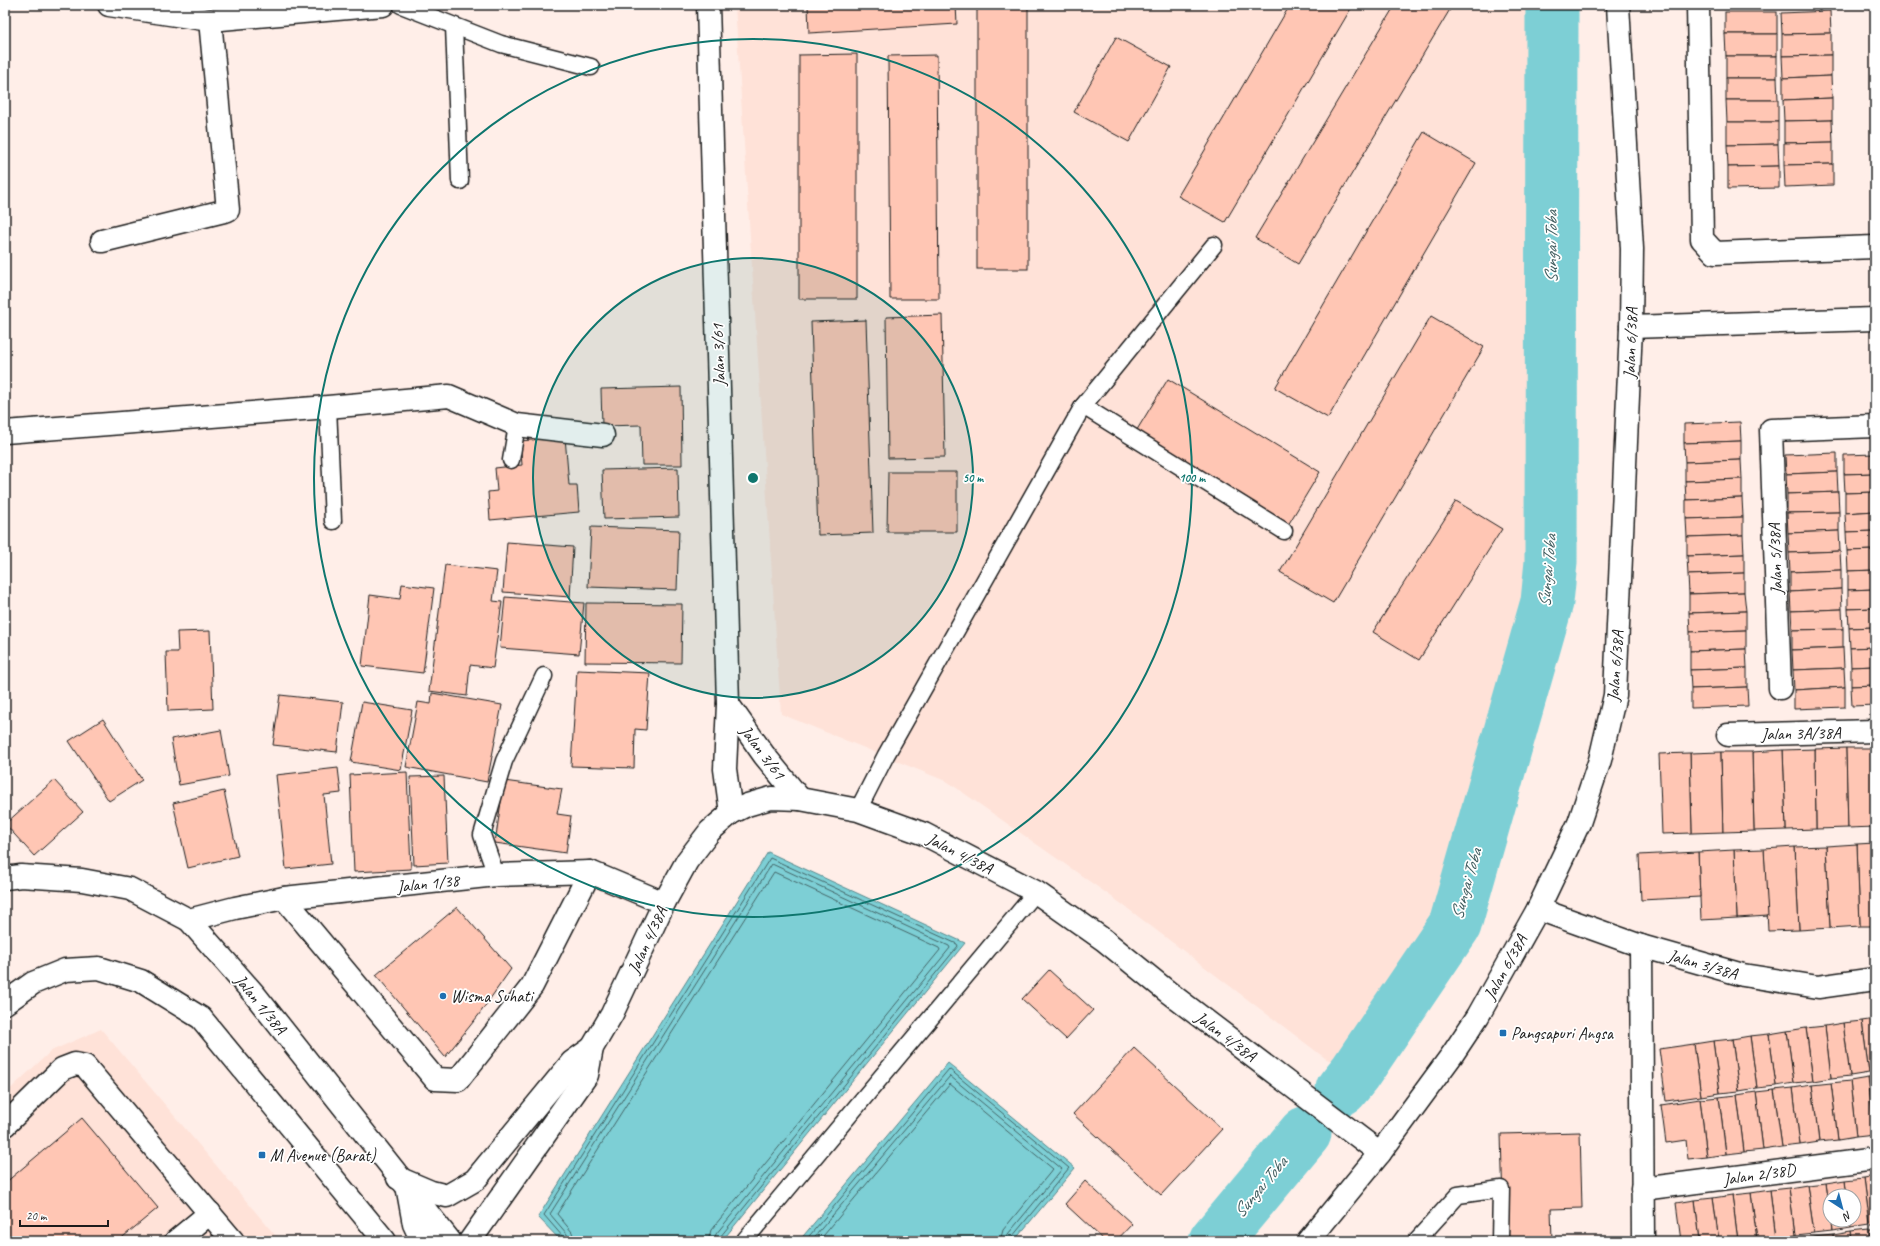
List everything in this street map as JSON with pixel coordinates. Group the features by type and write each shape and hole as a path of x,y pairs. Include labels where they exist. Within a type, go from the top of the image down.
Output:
{"street":[{"path":"109,5 210,20 383,5"},
{"name":"Jalan 3/61","path":"708,5 728,704 725,769 731,813"},
{"name":"Jalan 6/38A","path":"1308,1241 1380,1153 1461,1042 1478,1016 1538,909 1579,823 1600,760 1615,695 1631,328 1632,249 1618,5"},
{"path":"1698,5 1702,239 1706,246 1715,253 1875,247"},
{"path":"102,241 228,210 210,20"},
{"path":"1631,328 1875,319"},
{"path":"5,432 449,396 517,425 603,435"},
{"name":"Jalan 5/38A","path":"1780,688 1771,430 1875,426"},
{"name":"Jalan 3/61","path":"728,704 764,755 800,799"},
{"name":"Jalan 3A/38A","path":"1728,735 1875,731"},
{"name":"Jalan 4/38A","path":"470,1241 587,1075 592,1048 612,1014 664,903 687,861 710,831 731,813 747,805 771,798 800,799 858,810 924,834 1036,892 1098,936 1168,992 1380,1153"},
{"path":"284,898 435,1080 458,1080 532,986 590,872"},
{"name":"Jalan 1/38","path":"189,920 235,908 284,898 496,875 590,872 664,903"},
{"name":"Jalan 1/38A","path":"10,874 82,880 130,889 189,920 255,995 403,1184 450,1241"},
{"name":"Jalan 3/38A","path":"1538,909 1641,946 1743,975 1818,986 1875,979"},
{"path":"1641,946 1643,1241"},
{"path":"5,1003 33,983 65,970 99,968 141,981 202,1018 385,1241"},
{"name":"Jalan 4/38A","path":"403,1184 447,1196 475,1180 572,1062 592,1048"},
{"path":"5,1126 62,1069 75,1064 85,1066 233,1241"},
{"name":"Jalan 2/38D","path":"1642,1189 1875,1158"},
{"path":"403,1184 414,1224 422,1241"},
{"path":"176,1241 210,1213"}],"lane":[{"path":"401,5 501,44 592,67"},
{"path":"454,26 460,181"},
{"path":"858,810 890,748 1083,406 1214,245"},
{"path":"1083,406 1284,531"},
{"path":"328,407 334,521"},
{"path":"511,460 517,425"},
{"path":"496,875 482,835 504,761 544,676"},
{"path":"744,1241 1036,892"},
{"path":"1416,1241 1458,1195 1501,1189 1500,1241"}],"shaded area":[{"path":"735,5 1529,5 1538,600 1453,923 1353,1072 1325,1058 1119,902 948,782 781,714"},
{"path":"101,1029 280,1241 5,1241 5,1094 51,1051"}],"water":[{"path":"768,852 965,943 722,1241 561,1241 538,1217"},
{"path":"948,1063 1075,1168 1014,1241 799,1241"}],"building":[{"path":"808,5 956,5 957,24 809,33"},
{"path":"977,5 1028,5 1028,269 977,269"},
{"path":"1290,5 1353,5 1225,222 1178,196"},
{"path":"1395,5 1452,6 1298,264 1255,238"},
{"path":"1830,11 1831,33 1782,34 1781,13"},
{"path":"1725,12 1777,12 1777,34 1725,34"},
{"path":"1831,33 1831,55 1782,56 1782,34"},
{"path":"1725,34 1777,34 1777,56 1726,56"},
{"path":"1116,37 1171,67 1129,142 1074,112"},
{"path":"857,54 857,299 799,299 799,55"},
{"path":"937,55 939,299 890,299 888,56"},
{"path":"1831,55 1831,76 1783,78 1782,56"},
{"path":"1726,56 1777,56 1777,78 1726,78"},
{"path":"1831,76 1832,98 1783,100 1783,78"},
{"path":"1726,78 1777,78 1778,100 1726,100"},
{"path":"1832,98 1832,120 1784,121 1783,100"},
{"path":"1726,100 1778,100 1778,122 1727,122"},
{"path":"1832,120 1833,142 1784,143 1784,121"},
{"path":"1727,122 1778,122 1778,144 1727,145"},
{"path":"1424,132 1476,163 1328,418 1275,388"},
{"path":"1833,142 1833,164 1784,165 1784,143"},
{"path":"1778,144 1779,166 1728,167 1727,145"},
{"path":"1833,164 1833,185 1785,187 1784,165"},
{"path":"1779,166 1779,188 1728,189 1728,167"},
{"path":"942,315 945,457 888,458 886,317"},
{"path":"1431,316 1484,347 1333,603 1280,572"},
{"path":"866,320 873,533 818,535 811,322"},
{"path":"1168,379 1320,472 1288,525 1135,433"},
{"path":"681,387 682,465 642,465 641,425 602,426 601,389"},
{"path":"1740,422 1741,441 1684,443 1684,424"},
{"path":"565,437 569,485 577,485 579,512 490,520 488,492 497,491 495,468 522,465 520,441"},
{"path":"1741,441 1741,460 1685,462 1684,443"},
{"path":"1837,453 1837,472 1786,474 1785,455"},
{"path":"1875,454 1875,473 1844,474 1844,455"},
{"path":"1741,460 1742,479 1685,481 1685,462"},
{"path":"678,468 679,517 604,519 602,470"},
{"path":"888,472 957,472 957,532 887,532"},
{"path":"1837,472 1838,492 1787,494 1786,474"},
{"path":"1875,473 1875,492 1845,493 1844,474"},
{"path":"1742,479 1742,498 1686,500 1685,481"},
{"path":"1838,492 1839,512 1787,513 1787,494"},
{"path":"1875,492 1875,511 1845,513 1845,493"},
{"path":"1742,498 1743,517 1686,519 1686,500"},
{"path":"1456,501 1502,529 1419,660 1373,632"},
{"path":"1875,511 1875,531 1846,532 1845,513"},
{"path":"1839,512 1839,531 1788,533 1787,513"},
{"path":"1743,517 1743,535 1687,537 1686,519"},
{"path":"591,527 679,530 677,590 588,587"},
{"path":"1839,531 1840,551 1789,553 1788,533"},
{"path":"1875,531 1875,550 1847,551 1846,532"},
{"path":"1743,535 1744,554 1687,556 1687,537"},
{"path":"507,542 573,547 570,597 503,592"},
{"path":"1875,550 1875,570 1848,571 1847,551"},
{"path":"1840,551 1841,570 1790,572 1789,553"},
{"path":"1744,554 1744,573 1688,575 1687,556"},
{"path":"445,565 497,571 493,601 502,602 493,668 470,665 467,696 429,691"},
{"path":"1841,570 1841,589 1790,592 1790,572"},
{"path":"1875,570 1875,589 1848,590 1848,571"},
{"path":"1744,573 1744,592 1689,594 1688,575"},
{"path":"402,584 434,588 423,673 362,666 370,595 400,599"},
{"path":"1841,589 1842,609 1791,611 1790,592"},
{"path":"1875,589 1875,608 1848,609 1848,590"},
{"path":"1744,592 1746,611 1689,613 1689,594"},
{"path":"505,597 584,603 579,654 500,648"},
{"path":"586,603 682,604 681,663 585,662"},
{"path":"1875,608 1875,627 1849,628 1848,609"},
{"path":"1842,609 1843,629 1792,630 1791,611"},
{"path":"1746,611 1746,630 1690,632 1689,613"},
{"path":"1875,627 1875,647 1850,648 1849,628"},
{"path":"1843,629 1843,648 1792,650 1792,630"},
{"path":"1746,630 1746,649 1690,651 1690,632"},
{"path":"210,631 213,709 168,711 166,652 178,652 177,632"},
{"path":"1875,647 1875,666 1851,667 1850,648"},
{"path":"1843,648 1844,668 1793,670 1792,650"},
{"path":"1746,649 1747,668 1690,670 1690,651"},
{"path":"1875,666 1875,685 1851,686 1851,667"},
{"path":"1747,668 1747,687 1691,689 1690,670"},
{"path":"1844,668 1845,687 1794,690 1793,670"},
{"path":"577,670 650,673 646,730 635,729 634,768 571,766"},
{"path":"1875,685 1875,705 1852,706 1851,686"},
{"path":"1747,687 1748,706 1691,708 1691,689"},
{"path":"1845,687 1845,707 1794,709 1794,690"},
{"path":"432,693 502,705 487,782 406,767 418,702 431,704"},
{"path":"280,695 343,702 337,752 273,745"},
{"path":"362,702 412,710 401,770 351,762"},
{"path":"103,719 142,780 109,801 69,741"},
{"path":"221,730 229,776 179,785 171,739"},
{"path":"1846,748 1848,828 1816,829 1815,749"},
{"path":"1846,748 1875,748 1875,827 1848,828"},
{"path":"1815,749 1816,829 1786,830 1783,750"},
{"path":"1783,750 1786,830 1754,831 1752,752"},
{"path":"1721,752 1723,832 1692,833 1690,753"},
{"path":"1721,752 1752,752 1754,831 1723,832"},
{"path":"1690,753 1692,833 1662,834 1659,754"},
{"path":"338,768 341,793 324,795 331,864 286,869 276,775"},
{"path":"407,772 411,869 354,872 350,775"},
{"path":"444,776 448,863 414,865 410,777"},
{"path":"54,780 83,812 34,856 5,824"},
{"path":"504,781 562,789 557,814 571,816 566,853 495,843"},
{"path":"224,791 238,856 188,868 173,803"},
{"path":"1875,843 1875,926 1860,926 1857,844"},
{"path":"1857,844 1860,926 1830,928 1826,846"},
{"path":"1826,846 1830,928 1799,930 1795,847"},
{"path":"1795,847 1799,930 1768,931 1764,849"},
{"path":"1764,849 1768,916 1737,918 1734,850"},
{"path":"1734,850 1737,918 1701,920 1698,852"},
{"path":"1698,852 1700,897 1641,900 1639,855"},
{"name":"Wisma Suhati","path":"457,907 511,969 478,1016 445,1057 376,975"},
{"path":"1049,970 1093,1010 1066,1039 1022,999"},
{"path":"1875,1019 1875,1072 1869,1073 1862,1021"},
{"path":"1862,1021 1869,1073 1850,1076 1843,1023"},
{"path":"1843,1023 1850,1076 1831,1078 1825,1026"},
{"path":"1825,1026 1831,1078 1813,1081 1806,1028"},
{"path":"1806,1028 1813,1081 1794,1083 1787,1031"},
{"path":"1787,1031 1794,1083 1776,1086 1769,1034"},
{"path":"1769,1034 1776,1086 1757,1088 1750,1036"},
{"path":"1750,1036 1757,1088 1739,1091 1732,1039"},
{"path":"1732,1039 1739,1091 1720,1093 1713,1041"},
{"path":"1713,1041 1720,1093 1701,1096 1694,1044"},
{"path":"1694,1044 1701,1096 1666,1101 1659,1049"},
{"path":"1134,1048 1222,1129 1161,1195 1073,1114"},
{"path":"1875,1077 1875,1135 1868,1078"},
{"path":"1868,1078 1875,1135 1856,1137 1850,1081"},
{"path":"1850,1081 1856,1137 1838,1140 1831,1083"},
{"path":"1831,1083 1838,1140 1819,1142 1812,1085"},
{"path":"1812,1085 1819,1142 1800,1145 1793,1088"},
{"path":"1793,1088 1800,1145 1782,1147 1774,1090"},
{"path":"1774,1090 1782,1147 1763,1150 1756,1092"},
{"path":"1756,1092 1763,1150 1744,1152 1737,1095"},
{"path":"1737,1095 1744,1152 1726,1154 1719,1097"},
{"path":"1719,1097 1726,1154 1707,1157 1700,1099"},
{"path":"1700,1099 1707,1157 1688,1159 1686,1140 1666,1143 1661,1105"},
{"path":"82,1118 158,1208 118,1241 5,1241 5,1183"},
{"path":"1580,1132 1582,1208 1551,1209 1552,1241 1504,1241 1501,1134"},
{"path":"1875,1176 1875,1225 1870,1225 1864,1178"},
{"path":"1864,1178 1870,1225 1862,1226 1862,1188 1846,1188 1845,1180"},
{"path":"1845,1180 1846,1188 1827,1188 1826,1183"},
{"path":"1085,1181 1132,1224 1116,1241 1105,1241 1065,1204"},
{"path":"1826,1183 1827,1188 1822,1188 1822,1228 1832,1228 1832,1231 1814,1233 1807,1185"},
{"path":"1807,1185 1814,1233 1795,1235 1789,1188"},
{"path":"1789,1188 1795,1235 1776,1238 1770,1190"},
{"path":"1770,1190 1776,1238 1757,1241 1751,1193"},
{"path":"1751,1193 1757,1241 1738,1241 1732,1195"},
{"path":"1732,1195 1738,1241 1719,1241 1713,1198"},
{"path":"1713,1198 1719,1241 1700,1241 1695,1200"},
{"path":"1695,1200 1700,1241 1681,1241 1676,1203"},
{"path":"1832,1228 1851,1228 1832,1231"},
{"path":"1870,1230 1875,1230 1875,1241 1871,1241"},
{"path":"1870,1230 1871,1241 1852,1241 1851,1232"},
{"path":"1851,1232 1852,1241 1833,1241 1833,1235"},
{"path":"1833,1235 1833,1241 1814,1241 1814,1237"},
{"path":"1814,1237 1814,1241 1795,1241 1795,1240"}],"waterway":[{"name":"Sungai Toba","path":"1342,1089 1355,1073 1455,925 1547,602 1551,562 1552,5"},
{"name":"Sungai Toba","path":"1215,1241 1305,1133"}],"place":[{"name":"Wisma Suhati","path":"443,996"},
{"name":"Pangsapuri Angsa","path":"1503,1033"},
{"name":"M Avenue (Barat)","path":"262,1155"}]}
